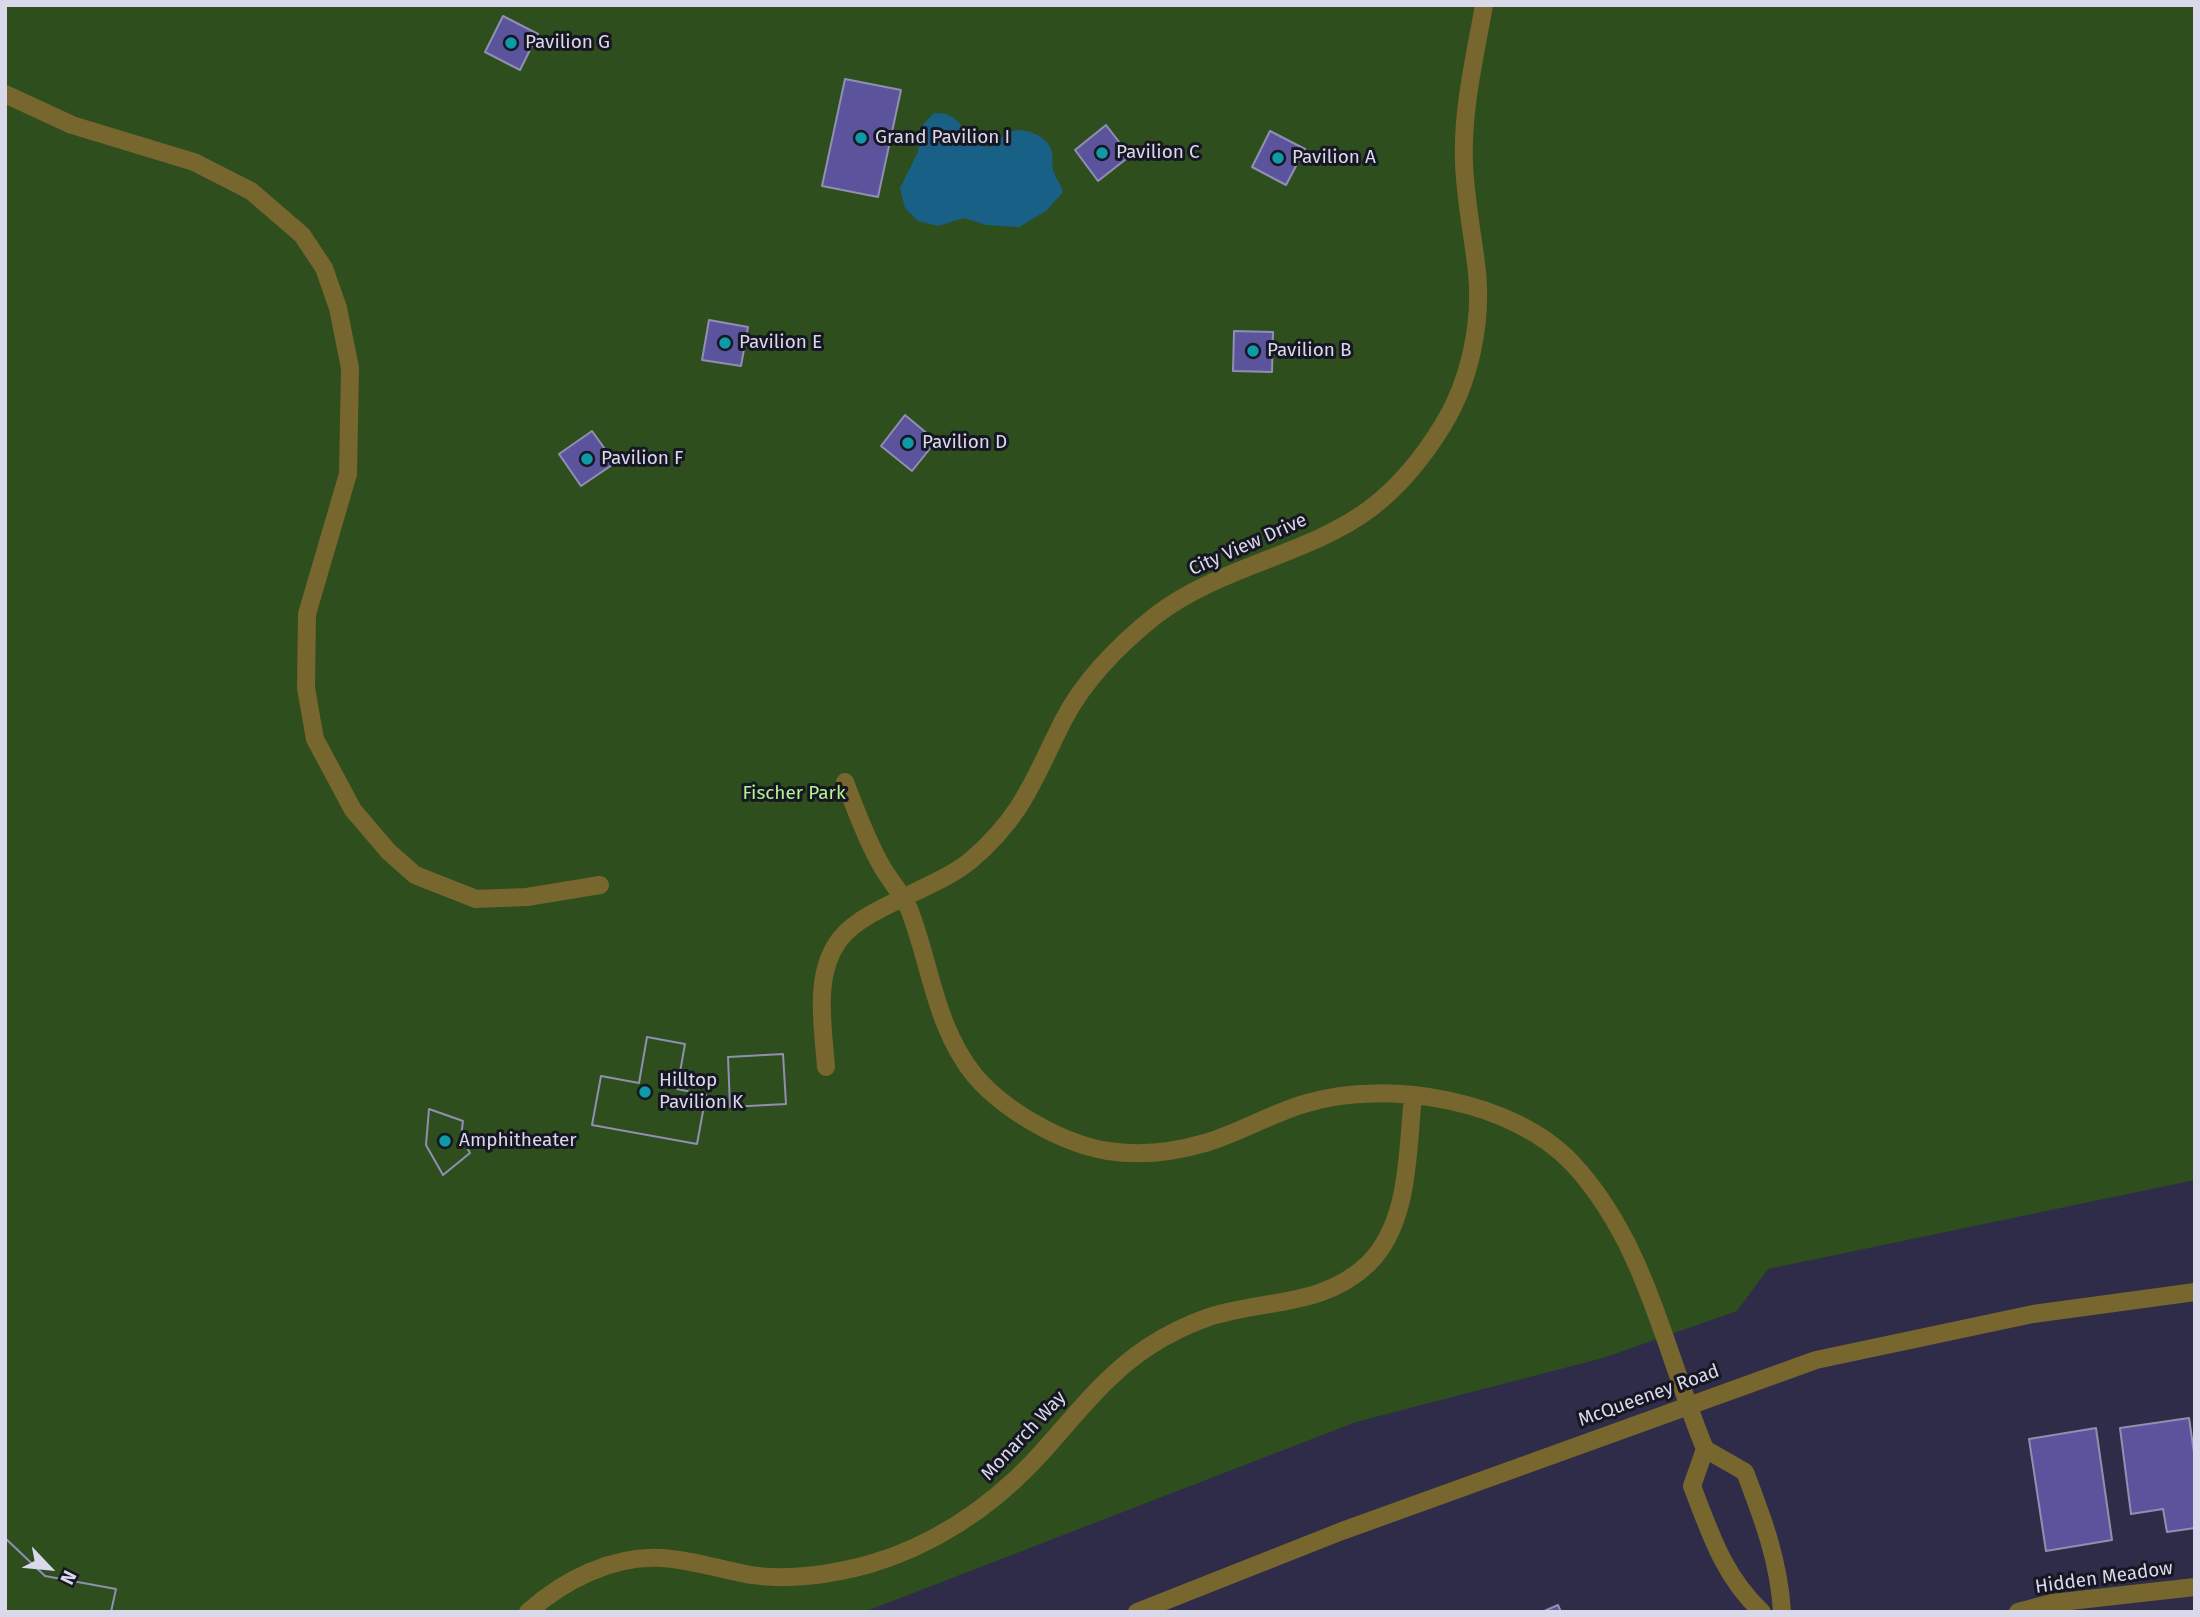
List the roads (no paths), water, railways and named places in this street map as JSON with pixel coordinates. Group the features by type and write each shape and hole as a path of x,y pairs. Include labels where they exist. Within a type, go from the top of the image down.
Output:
{"street":[{"name":"City View Drive","path":"826,1067 821,1003 831,957 840,940 854,926 956,872 1002,830 1029,794 1065,719 1089,682 1118,648 1157,614 1208,583 1327,532 1369,510 1401,482 1446,421 1461,384 1478,317 1477,277 1464,160 1465,119 1484,5"},
{"path":"5,94 72,125 194,162 251,191 302,234 327,278 338,308 350,368 348,474 307,614 306,688 315,739 354,810 388,851 415,875 476,899 527,897 600,885"},
{"path":"845,782 875,854 904,900 951,1041 976,1077 1010,1109 1052,1132 1108,1151 1162,1153 1207,1143 1309,1102 1375,1092 1498,1113 1547,1141 1571,1162 1615,1217 1632,1249 1705,1449 1745,1472 1773,1546 1780,1578 1782,1612"},
{"name":"Monarch Way","path":"528,1612 574,1578 634,1560 660,1558 754,1576 791,1576 869,1564 909,1550 941,1534 1002,1493 1087,1399 1149,1346 1210,1317 1314,1297 1335,1288 1370,1263 1396,1221 1413,1097"},
{"name":"McQueeney Road","path":"1137,1612 1342,1531 1687,1404 1816,1360 1919,1336 2058,1310 2195,1292"},
{"path":"1705,1449 1692,1486 1722,1563 1742,1594 1762,1612"},
{"name":"Hidden Meadow","path":"2018,1612 2052,1603 2195,1587"}],"water":[{"path":"934,113 952,117 974,142 980,145 992,145 1013,131 1027,131 1040,136 1050,146 1053,170 1063,192 1046,211 1019,227 986,225 964,218 938,226 918,221 905,208 900,188 918,152 920,128"}],"place":[{"name":"Pavilion G","path":"511,43"},
{"name":"Grand Pavilion I","path":"861,138"},
{"name":"Pavilion C","path":"1102,153"},
{"name":"Pavilion A","path":"1278,158"},
{"name":"Pavilion E","path":"725,343"},
{"name":"Pavilion B","path":"1253,351"},
{"name":"Pavilion D","path":"908,443"},
{"name":"Pavilion F","path":"587,459"},
{"name":"Hilltop Pavilion K","path":"645,1092"},
{"name":"Amphitheater","path":"445,1141"}],"park label":[{"name":"Fischer Park","path":"794,794"}]}
